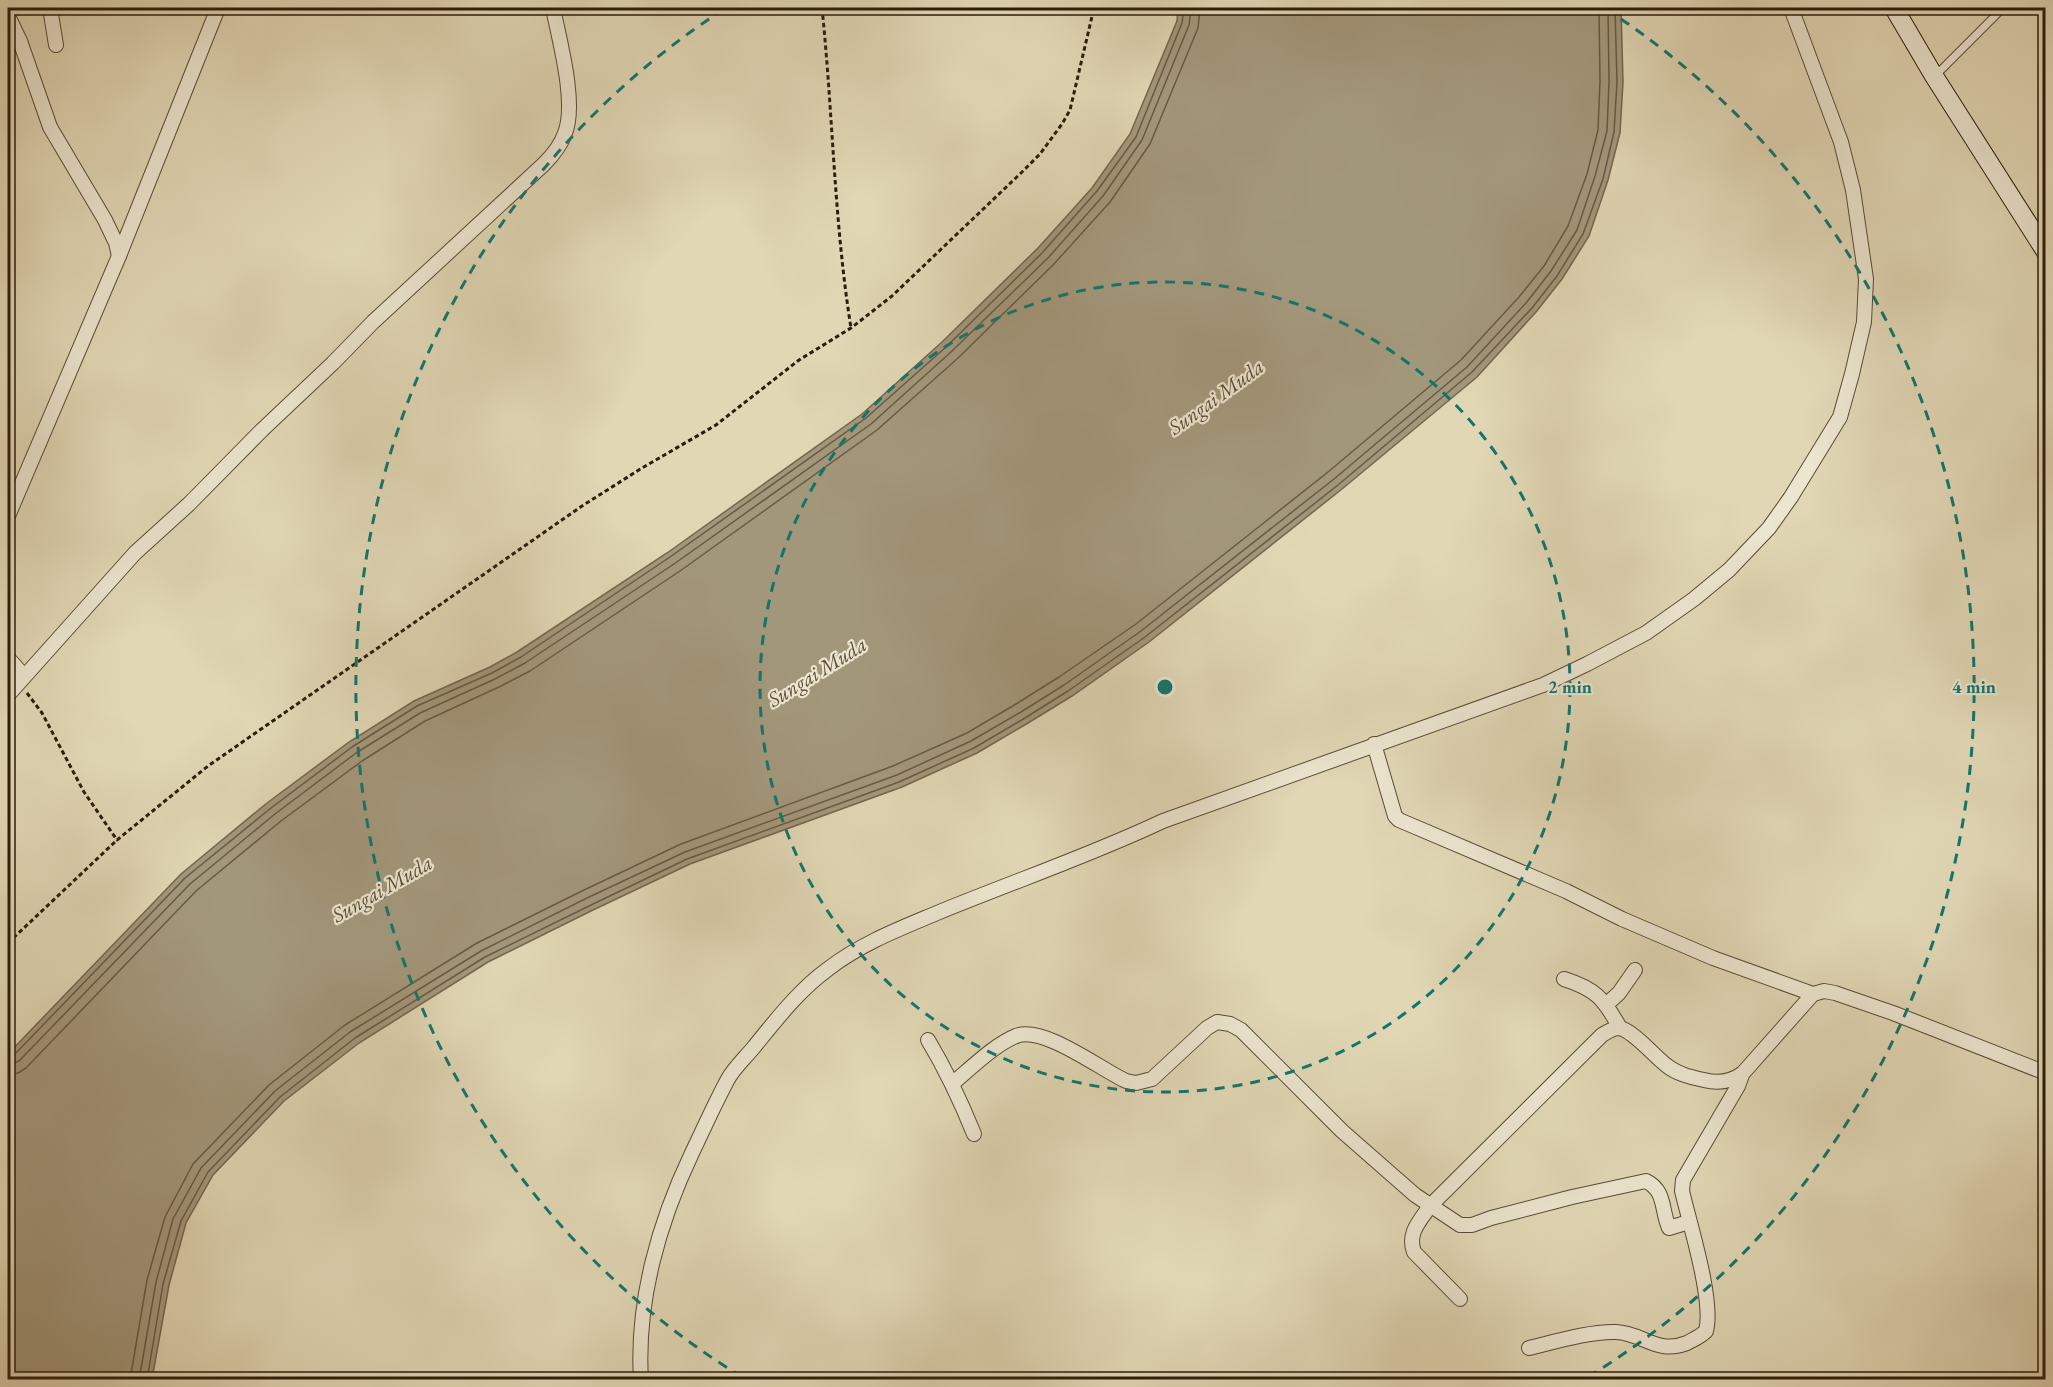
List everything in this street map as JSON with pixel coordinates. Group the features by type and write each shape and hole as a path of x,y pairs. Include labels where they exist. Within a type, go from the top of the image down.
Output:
{"main road":[{"path":"1894,8 1934,76 2046,252"}],"street":[{"path":"50,8 56,45"},
{"path":"8,516 118,256 218,8"},
{"path":"8,695 135,553 189,504 373,322 557,150 566,132 568,107 565,69 553,8"},
{"path":"641,1380 640,1332 647,1283 668,1212 684,1171 729,1077 777,1018 826,970 860,948 987,892 1106,848 1163,821 1543,685 1646,633 1694,599 1729,570 1769,528 1839,417 1864,322 1866,279 1853,190 1841,142 1791,8"},
{"path":"8,16 20,41 50,127 105,220 116,243 118,256"},
{"path":"8,658 21,679"},
{"path":"1374,744 1395,816 1399,820 1566,891 1622,919 1713,958 1813,994 1834,993 1893,1013 2046,1073"},
{"path":"1607,1004 1624,987 1635,970"},
{"path":"1564,979 1585,985 1607,1004 1620,1028 1632,1035 1666,1065 1678,1073 1713,1082 1732,1081 1743,1073 1813,994"},
{"path":"952,1083 1006,1040 1023,1033 1055,1042 1126,1081 1136,1083 1148,1081 1159,1074 1213,1024 1217,1022 1230,1024 1241,1030 1342,1131 1430,1206 1460,1225 1472,1226 1491,1218 1572,1197 1646,1181 1654,1185 1662,1198 1669,1227 1689,1222"},
{"path":"1460,1299 1414,1252 1411,1236 1430,1206 1602,1035 1612,1029 1620,1028"},
{"path":"928,1040 952,1083 974,1134"},
{"path":"1529,1348 1617,1332 1665,1347 1679,1346 1700,1337 1706,1331 1708,1311 1682,1191 1683,1180 1738,1086 1743,1073"}],"lane":[{"path":"1934,76 2003,8"}],"path":[{"path":"822,8 842,272 851,328"},
{"path":"8,942 117,840 208,766 582,506 642,468 716,426 799,360 851,328 908,282 1040,154 1062,124 1070,110 1094,8"},
{"path":"21,679 84,792 117,840"}],"water":[{"name":"Sungai Muda","path":"1178,8 1621,8 1623,82 1620,133 1608,180 1589,236 1562,279 1536,312 1477,377 1342,489 1149,642 1072,696 977,753 902,787 690,864 488,962 359,1043 284,1101 213,1175 186,1223 169,1285 152,1379 8,1379 8,1054 181,874 267,803 349,742 414,701 490,667 517,652 667,553 862,414 942,342 1038,248 1092,188 1130,134 1177,21"}]}
